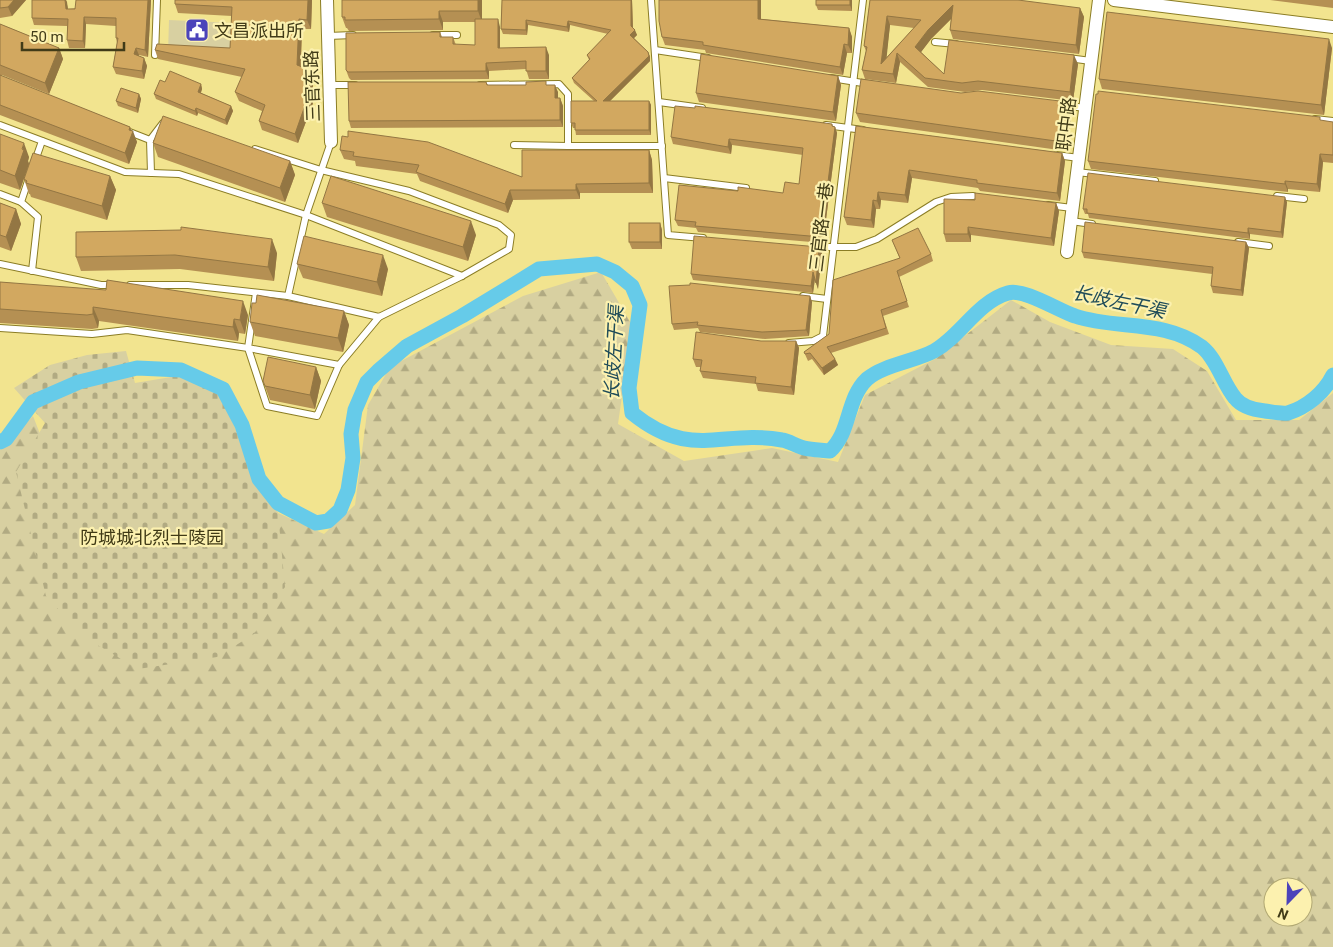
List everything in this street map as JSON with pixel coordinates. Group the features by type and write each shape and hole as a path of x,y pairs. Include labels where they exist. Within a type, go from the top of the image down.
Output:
{"street":[{"name":"三官东路","path":"327,0 331,142"},
{"name":"职中路","path":"1067,252 1085,108 1092,93 1092,61 1100,0"},
{"path":"1114,0 1333,26"}],"lane":[{"path":"155,55 157,0"},
{"path":"651,0 668,234 707,238"},
{"name":"三官路一巷","path":"780,343 814,341 823,336 863,0"},
{"path":"328,36 358,35"},
{"path":"427,35 457,35"},
{"path":"935,42 964,45"},
{"path":"655,50 712,59"},
{"path":"1062,58 1092,61"},
{"path":"825,77 881,85"},
{"path":"469,85 558,84 568,94 568,146"},
{"path":"329,85 359,85"},
{"path":"659,102 706,108"},
{"path":"1057,104 1085,108"},
{"path":"1304,118 1333,121"},
{"path":"151,173 150,140 165,121 174,124"},
{"path":"819,124 867,130"},
{"path":"0,126 125,172 179,174 306,215 462,276"},
{"path":"123,129 150,140"},
{"path":"21,202 42,141"},
{"path":"288,296 306,215 331,142"},
{"path":"514,145 662,146"},
{"path":"247,147 321,170 409,191 499,225 511,235 509,249 462,276 379,317 339,366 317,416 267,406 248,348 256,293"},
{"path":"1051,155 1079,158"},
{"path":"1077,172 1166,182"},
{"path":"664,178 758,190"},
{"path":"0,194 21,202 38,217 32,271"},
{"path":"1265,195 1304,199"},
{"path":"804,246 833,249 856,247 877,238 936,202 952,197 973,196"},
{"path":"1044,204 1072,208"},
{"path":"1071,222 1099,225"},
{"path":"1232,241 1269,246"},
{"path":"0,264 101,285 188,285 288,296 379,317"},
{"path":"799,296 827,299"},
{"path":"0,328 92,334 127,330 248,348 339,366"}],"green space":[{"path":"169,20 235,23 233,57 168,53"},
{"path":"601,272 632,325 618,424 684,461 772,448 838,462 865,395 935,359 1011,300 1050,322 1111,345 1173,349 1207,371 1236,420 1299,420 1333,393 1333,947 0,947 0,450 33,416 51,462 201,382 218,393 246,451 255,481 278,513 324,534 355,505 368,405 390,367 523,296"},
{"name":"防城城北烈士陵园","path":"126,351 135,383 183,375 201,382 218,393 246,451 255,481 278,513 285,587 254,634 217,657 138,669 84,637 46,596 16,472 45,423 14,388 50,365 87,355"}],"building":[{"path":"0,0 14,0 8,7 0,8"},
{"path":"32,0 65,0 66,9 75,9 76,0 148,0 145,50 136,48 134,54 144,58 142,71 113,67 118,38 116,38 116,18 84,17 83,41 67,40 68,19 32,18"},
{"path":"175,0 308,0 307,20 299,19 297,65 310,70 309,94 295,134 259,121 265,105 235,92 245,69 155,50 157,44 230,48 232,7 175,4"},
{"path":"342,0 478,0 478,11 439,11 439,19 345,20 345,17 342,17"},
{"path":"502,0 631,0 631,26 635,30 630,35 648,52 649,56 603,101 649,101 649,130 575,130 575,123 571,123 571,101 597,101 572,78 590,59 587,55 611,30 568,21 567,27 526,20 526,30 501,29"},
{"path":"659,0 758,0 758,19 849,28 848,45 844,44 840,67 703,45 703,42 662,37 659,21"},
{"path":"816,0 850,0 850,5 816,5"},
{"path":"870,0 1018,0 1080,8 1076,45 950,30 953,5 928,30 915,47 944,74 949,40 1074,55 1070,92 978,81 962,83 925,78 897,53 893,74 862,70 867,47 864,46","holes":["887,16 921,20 881,64"]},
{"path":"1107,12 1329,39 1321,105 1099,79"},
{"path":"475,19 498,19 498,48 546,47 546,71 526,71 526,61 486,63 486,71 348,72 346,70 346,33 440,32 440,37 453,37 453,44 475,45"},
{"path":"0,24 59,48 45,83 0,65"},
{"path":"701,54 838,76 833,112 696,93"},
{"path":"170,71 201,84 198,92 231,106 225,120 196,108 195,111 154,94 160,80 165,82"},
{"path":"0,75 130,127 129,130 133,131 125,153 0,105"},
{"path":"861,79 961,93 978,91 1068,102 1063,142 856,113"},
{"path":"546,81 546,85 555,85 555,98 560,98 560,120 349,121 348,82 486,82 487,85 526,85 526,82"},
{"path":"121,88 139,94 136,108 116,101"},
{"path":"1098,91 1320,117 1320,120 1333,122 1333,155 1320,154 1317,184 1285,181 1285,184 1088,161 1096,94 1098,94"},
{"path":"675,106 695,108 695,106 832,124 835,127 821,237 695,226 696,222 675,220 679,185 738,191 738,187 783,193 785,182 799,184 803,148 729,139 728,147 671,137"},
{"path":"163,116 290,161 280,188 153,143"},
{"path":"856,126 1062,153 1057,193 977,183 977,180 909,170 905,195 878,192 877,201 873,200 871,220 844,217"},
{"path":"348,131 428,142 522,177 522,150 649,150 649,183 576,184 576,190 510,190 505,204 416,172 419,165 353,156 354,152 340,150 342,136 348,137"},
{"path":"0,134 24,143 22,149 24,150 15,176 0,170"},
{"path":"33,153 110,176 102,206 26,183 27,181 24,179"},
{"path":"1088,173 1285,197 1281,232 1248,228 1248,233 1087,213 1087,209 1083,209"},
{"path":"331,176 471,221 463,247 322,203"},
{"path":"975,193 1056,203 1051,238 968,227 968,234 944,234 944,199 975,200"},
{"path":"0,203 16,209 6,237 0,235"},
{"path":"1085,222 1246,242 1241,290 1211,286 1213,267 1082,252"},
{"path":"629,223 660,223 660,242 629,242"},
{"path":"181,227 272,239 268,267 175,255 76,257 76,232 181,230"},
{"path":"918,228 931,254 897,271 907,301 881,310 886,328 827,347 835,359 822,368 810,353 805,354 804,352 829,334 833,280 900,258 892,240"},
{"path":"304,236 383,255 377,282 297,264"},
{"path":"694,236 819,247 816,283 813,272 811,286 691,274"},
{"path":"107,280 243,301 240,320 234,319 233,327 93,307 93,314 87,315 0,309 0,282 106,290"},
{"path":"690,283 810,296 806,330 762,332 697,325 698,322 672,324 669,286 690,285"},
{"path":"257,295 344,311 338,338 250,322 252,303 256,303"},
{"path":"696,332 761,341 796,341 791,387 755,383 756,377 700,371 702,360 693,359"},
{"path":"268,357 316,367 310,395 265,386 263,381"}],"waterway":[{"name":"长歧左干渠","path":"0,442 6,439 33,402 79,382 137,368 181,370 223,389 242,425 259,479 278,503 316,523 328,521 340,510 348,490 353,458 351,434 355,410 367,382 378,371 407,346 462,316 539,269 597,264 615,272 632,286 640,305 629,388 632,413 653,427 672,436 689,440 760,438 785,441 807,449 830,451 842,435 855,396 867,379 882,370 934,351 944,345 987,304 997,297 1015,292 1032,297 1075,316 1107,323 1140,326 1172,332 1187,338 1202,347 1212,358 1235,398 1241,404 1253,409 1288,413 1308,403 1320,393 1333,375"}],"place":[{"name":"文昌派出所","path":"197,30"}]}
